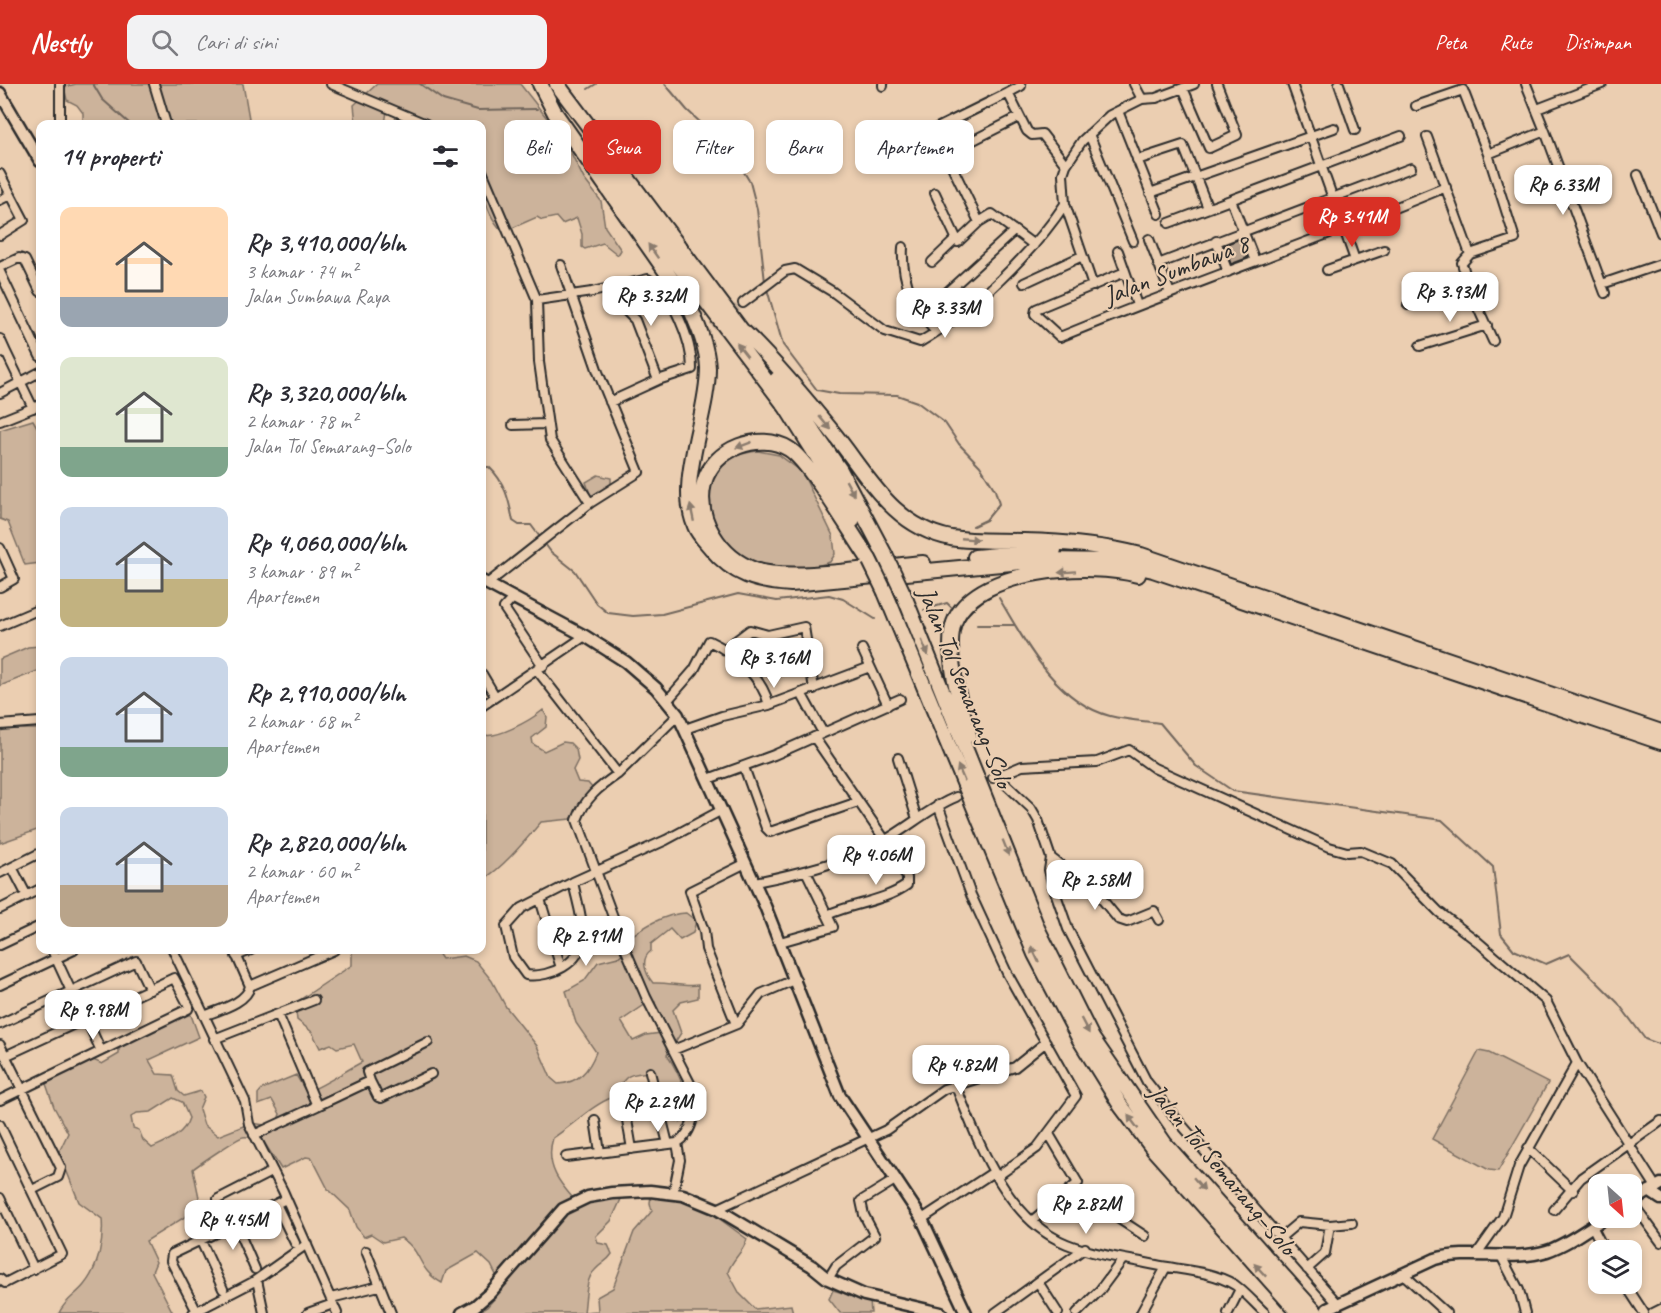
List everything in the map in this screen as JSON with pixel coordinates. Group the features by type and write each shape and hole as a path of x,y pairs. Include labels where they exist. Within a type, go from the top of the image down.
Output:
{"highway":[{"name":"Jalan Tol Semarang–Solo","path":"541,84 786,407 833,482 885,592 1035,954 1080,1040 1121,1106 1154,1150 1299,1313"},
{"path":"541,84 555,113 688,303 702,334 708,367 705,410 692,470 689,499 695,527 722,561 754,580 791,585 1043,560 1112,561 1153,570 1661,742"},
{"name":"Jalan Tol Semarang–Solo","path":"557,84 744,332 840,470 903,593 1060,978 1098,1047 1165,1144 1327,1309"},
{"path":"744,332 774,361 836,436 879,494 904,518 925,530 950,538 1085,543 1141,555 1661,732"},
{"path":"870,560 806,465 791,449 775,442 757,441 739,445 711,467 704,482 703,492 704,509 713,536 740,562 764,572 802,573 1037,551 1085,550 1141,555"},
{"path":"994,819 960,703 952,664 952,631 956,618 974,596 1006,579 1064,571 1096,570 1130,573 1228,595"}],"street":[{"path":"60,84 60,120"},
{"path":"154,84 165,120"},
{"path":"331,84 416,120"},
{"path":"1134,84 1142,99"},
{"path":"1125,272 1092,286 1065,204 1063,174 1066,165 1089,134 1118,111 1142,99 1156,98 1194,84"},
{"path":"1183,88 1209,148 1233,139 1237,134 1217,84"},
{"path":"1292,84 1355,260"},
{"path":"1339,84 1355,130"},
{"path":"1526,84 1605,293"},
{"path":"1537,109 1602,84"},
{"path":"953,120 1021,86"},
{"path":"1416,106 1463,90 1488,154 1515,239 1470,254 1462,263 1469,288 1493,340"},
{"path":"1008,93 1027,132 1042,134 1066,165"},
{"path":"1,95 36,154"},
{"path":"1118,111 1159,214"},
{"path":"974,140 1019,117"},
{"path":"1150,193 1334,128"},
{"path":"1488,154 1545,131"},
{"path":"1089,134 1133,241"},
{"path":"1169,224 1401,136"},
{"path":"1427,137 1470,254"},
{"path":"1137,160 1182,145 1208,208"},
{"path":"1158,264 1242,230 1411,168"},
{"path":"0,174 24,222 0,235"},
{"path":"956,174 979,222"},
{"path":"1638,175 1661,233"},
{"path":"486,180 537,300 539,362 553,446 590,504"},
{"name":"Jalan Sumbawa 8","path":"1092,286 1036,309 1035,314 1060,337 1137,305 1344,229 1446,187"},
{"path":"935,193 959,242 979,222 992,214 1034,245"},
{"path":"0,200 10,195"},
{"path":"1231,200 1255,261"},
{"path":"743,303 769,282 786,271 795,269 833,292 885,331 920,342 992,286 1034,245 1065,204"},
{"path":"945,294 1014,231"},
{"path":"932,262 956,239"},
{"path":"1149,240 1170,293"},
{"path":"1216,241 1228,272"},
{"path":"903,247 902,265 909,290 921,315 935,331"},
{"path":"1327,270 1384,250"},
{"path":"1118,251 1137,305"},
{"path":"1024,283 1082,256"},
{"path":"0,267 19,258 25,260 36,283"},
{"path":"1602,284 1661,264"},
{"path":"486,581 548,538 590,504 639,472 610,402 561,265"},
{"path":"0,272 36,348"},
{"path":"537,300 652,280 682,322 690,342 692,369 658,380 610,402"},
{"path":"617,286 625,310 635,320 658,380"},
{"path":"1408,305 1469,288"},
{"path":"1420,346 1487,325"},
{"path":"0,339 3,351 36,404"},
{"path":"0,393 36,374"},
{"path":"0,421 36,406"},
{"path":"513,425 548,424"},
{"path":"0,549 14,579 0,587"},
{"path":"486,583 585,636 626,662 667,701 678,715 755,882 796,979 833,1082 867,1138 922,1219 962,1311"},
{"path":"513,598 504,608 540,668 618,774"},
{"path":"0,626 36,611"},
{"path":"725,649 750,630 768,635 804,627 814,689"},
{"path":"486,703 585,636"},
{"path":"667,701 694,670 707,642 725,649 762,684 769,705"},
{"path":"862,649 888,705"},
{"path":"685,729 722,716 769,705 870,667"},
{"path":"486,681 495,696"},
{"path":"801,693 823,733"},
{"path":"708,779 744,767 900,699"},
{"path":"566,1157 673,1144 691,1124 696,1104 693,1089 645,997 577,820 583,804 598,788 618,774 678,715"},
{"path":"0,725 36,722"},
{"path":"814,737 858,802 887,839 907,878 906,885 872,902 849,906 826,915"},
{"path":"1588,1228 1546,1251 1444,1256 1327,1309 1307,1269 1174,1116 1133,1058 1105,997 1068,929 1049,870 1051,858 1038,820 1031,808 995,777 1022,766 1105,760 1129,750 1154,768 1329,847 1347,852 1361,851 1392,864 1439,912 1546,1001 1577,1063 1628,1142 1661,1199"},
{"path":"898,758 917,819"},
{"path":"744,767 766,828 770,832 858,802"},
{"path":"755,882 836,862 887,839 938,805 956,797"},
{"path":"922,1219 1030,1154 1049,1134 1076,1096 1007,974 971,895 938,805"},
{"path":"573,882 582,927 581,949 577,958 561,968 542,974 526,975 513,957 505,931 513,915 573,882 666,840 722,810"},
{"path":"0,873 36,855"},
{"path":"1051,858 1096,892 1118,919 1132,921 1154,911 1160,920"},
{"path":"736,1024 706,949 704,931 690,891 746,863"},
{"path":"12,867 27,896"},
{"path":"780,942 831,930 834,926 826,915 806,871"},
{"path":"0,909 36,891"},
{"path":"540,899 561,968"},
{"path":"0,945 36,928"},
{"path":"54,954 71,991"},
{"path":"0,986 65,954"},
{"path":"175,954 245,1101 249,1124 286,1198 337,1313"},
{"path":"204,1016 246,997 250,986 235,954"},
{"path":"250,986 325,954"},
{"path":"0,1024 136,961 150,990"},
{"path":"0,1100 188,1009 188,1002 174,978 5,1056"},
{"path":"673,1050 736,1024 765,991 796,979"},
{"path":"214,1039 314,1000"},
{"path":"278,1014 317,1106"},
{"path":"87,1020 101,1050"},
{"path":"428,1042 367,1072 378,1097 381,1098 431,1074"},
{"path":"717,1209 886,1130 931,1097 955,1084 1015,1067 1046,1042"},
{"path":"0,1045 61,1168 58,1177 32,1190"},
{"path":"1476,1255 1503,1216 1514,1178 1528,1148 1577,1063"},
{"path":"650,1072 680,1160 673,1194"},
{"path":"254,1135 370,1081"},
{"path":"955,1084 994,1175 1033,1220 1060,1241 1123,1258 1207,1275 1240,1289 1265,1313"},
{"path":"622,1091 632,1149"},
{"path":"595,1120 600,1152"},
{"path":"1554,1210 1573,1191 1581,1178 1628,1142 1661,1121"},
{"path":"0,1125 62,1254 5,1282 0,1279"},
{"path":"1033,1220 1078,1183 1049,1134"},
{"path":"1528,1148 1573,1191"},
{"path":"218,1199 273,1171"},
{"path":"828,1279 837,1266 875,1236 864,1215 861,1201 895,1180"},
{"path":"1642,1195 1655,1187"},
{"path":"1072,1188 1145,1236"},
{"path":"462,1313 475,1306 490,1293 563,1209 588,1197 612,1192 650,1191 683,1195 717,1209 812,1266 828,1279 864,1295 941,1313"},
{"path":"0,1198 34,1269"},
{"path":"286,1198 200,1239 171,1256 198,1310 257,1280 306,1244"},
{"path":"276,1204 295,1243"},
{"path":"1642,1216 1661,1242"},
{"path":"1280,1238 1299,1222 1330,1225 1352,1223"},
{"path":"235,1223 255,1269"},
{"path":"1307,1269 1325,1253 1330,1225"},
{"path":"200,1239 223,1290"},
{"path":"995,1313 1085,1248"},
{"path":"366,1251 391,1313"},
{"path":"1500,1254 1519,1290 1525,1313"},
{"path":"1077,1313 1100,1290 1123,1258"},
{"path":"1141,1313 1166,1267"},
{"path":"1402,1274 1442,1312"},
{"path":"257,1280 264,1313"},
{"path":"1038,1282 1058,1313"},
{"path":"308,1313 332,1301 379,1286"},
{"path":"1228,1313 1240,1289"},
{"path":"1631,1294 1644,1313"},
{"path":"1653,1313 1661,1309"}],"shaded area":[{"path":"76,84 243,84 249,120 83,120 83,113 77,105 67,100 64,87"},
{"path":"377,84 520,84 548,120 504,120 504,174 571,174 571,153 584,179 601,201 605,227 621,250 618,255 603,243 585,249 582,247 582,234 577,218 562,224 556,217 542,220 537,217 503,232 494,221 486,202 486,120 401,120 387,111 386,120 356,120 354,105"},
{"path":"33,420 36,425 36,564 25,565 8,522 0,519 0,430"},
{"path":"758,451 779,455 802,472 833,536 835,554 830,562 799,569 763,567 744,560 728,546 717,530 710,513 708,496 711,480 720,466 736,456"},
{"path":"598,475 611,478 611,484 591,497 586,482"},
{"path":"36,646 36,672 0,686 0,659 28,647"},
{"path":"543,710 547,717 546,727 532,738 533,744 544,751 563,742 570,743 576,749 578,760 573,770 578,782 588,783 593,789 571,819 541,822 521,846 486,878 486,735 495,735 530,719"},
{"path":"36,729 36,830 0,843 0,731"},
{"path":"686,913 696,921 693,933 680,940 670,929 651,944 651,951 645,962 646,971 653,983 698,985 698,998 681,1002 673,1010 681,1033 667,1055 684,1088 686,1115 682,1122 668,1119 654,1072 638,1073 624,1080 613,1097 597,1105 553,1138 551,1158 556,1175 579,1205 603,1198 622,1197 611,1221 596,1236 598,1243 608,1245 612,1254 589,1279 584,1312 598,1311 597,1297 613,1288 634,1232 652,1211 651,1195 687,1200 710,1212 747,1239 728,1272 740,1294 755,1309 791,1305 793,1313 477,1313 487,1307 503,1289 491,1265 478,1253 446,1271 442,1283 428,1272 413,1249 401,1238 383,1242 371,1234 364,1237 356,1227 350,1210 328,1189 312,1158 306,1157 281,1169 262,1139 245,1137 234,1141 193,1169 201,1207 146,1241 156,1262 152,1272 173,1313 59,1313 84,1285 93,1271 101,1246 102,1219 79,1202 59,1152 68,1133 54,1107 45,1081 91,1059 102,1064 119,1054 119,1046 188,1013 191,1015 199,1037 149,1060 157,1074 173,1075 178,1091 184,1096 201,1091 204,1097 199,1109 204,1125 218,1136 251,1123 265,1125 278,1120 280,1114 272,1100 258,1105 258,1094 262,1089 296,1075 305,1090 309,1091 362,1062 354,1044 337,1048 331,1044 320,1048 312,1032 297,1020 295,1003 352,965 352,954 439,954 442,959 464,956 476,961 492,981 506,1007 537,1046 551,1078 558,1084 565,1083 582,1074 596,1052 576,1023 566,991 584,981 598,962 618,957 623,953 625,940 639,930 669,916","holes":["649,1002 655,1002 661,1033 646,1035 633,1041 621,1021","173,1098 182,1102 189,1118 187,1124 174,1137 163,1143 152,1148 143,1140 139,1130 133,1128 131,1117 137,1113 151,1112"]},
{"path":"1479,1051 1489,1053 1548,1083 1498,1171 1489,1170 1432,1139"},
{"path":"833,1290 870,1301 871,1313 840,1313 829,1299"}],"building":[{"path":"1240,239 1247,258 1231,264 1224,245"}],"waterway":[{"path":"93,84 102,99 126,120"},
{"path":"420,84 443,100 478,110 537,109"},
{"path":"588,89 596,84"},
{"path":"665,84 687,110 731,151 750,182 757,209 765,282 783,345 817,390 839,394 897,395 917,402 945,423 959,444 980,466 995,490 999,504 986,520 973,526"},
{"path":"486,467 489,467 503,485 513,521 519,525 531,525 551,552 575,571 597,604 608,613 633,616 662,614 738,594 777,601 829,595 843,599 875,619"},
{"path":"999,598 1031,651 1058,684 1074,698 1091,709 1110,716 1160,723 1196,766 1233,791 1442,820 1493,867 1501,934 1514,950 1546,964 1569,954 1618,1003 1645,1039 1661,1045"},
{"path":"924,610 947,603 951,607"},
{"path":"977,625 1015,625"}],"tunnel":[{"path":"693,341 743,303"}]}
